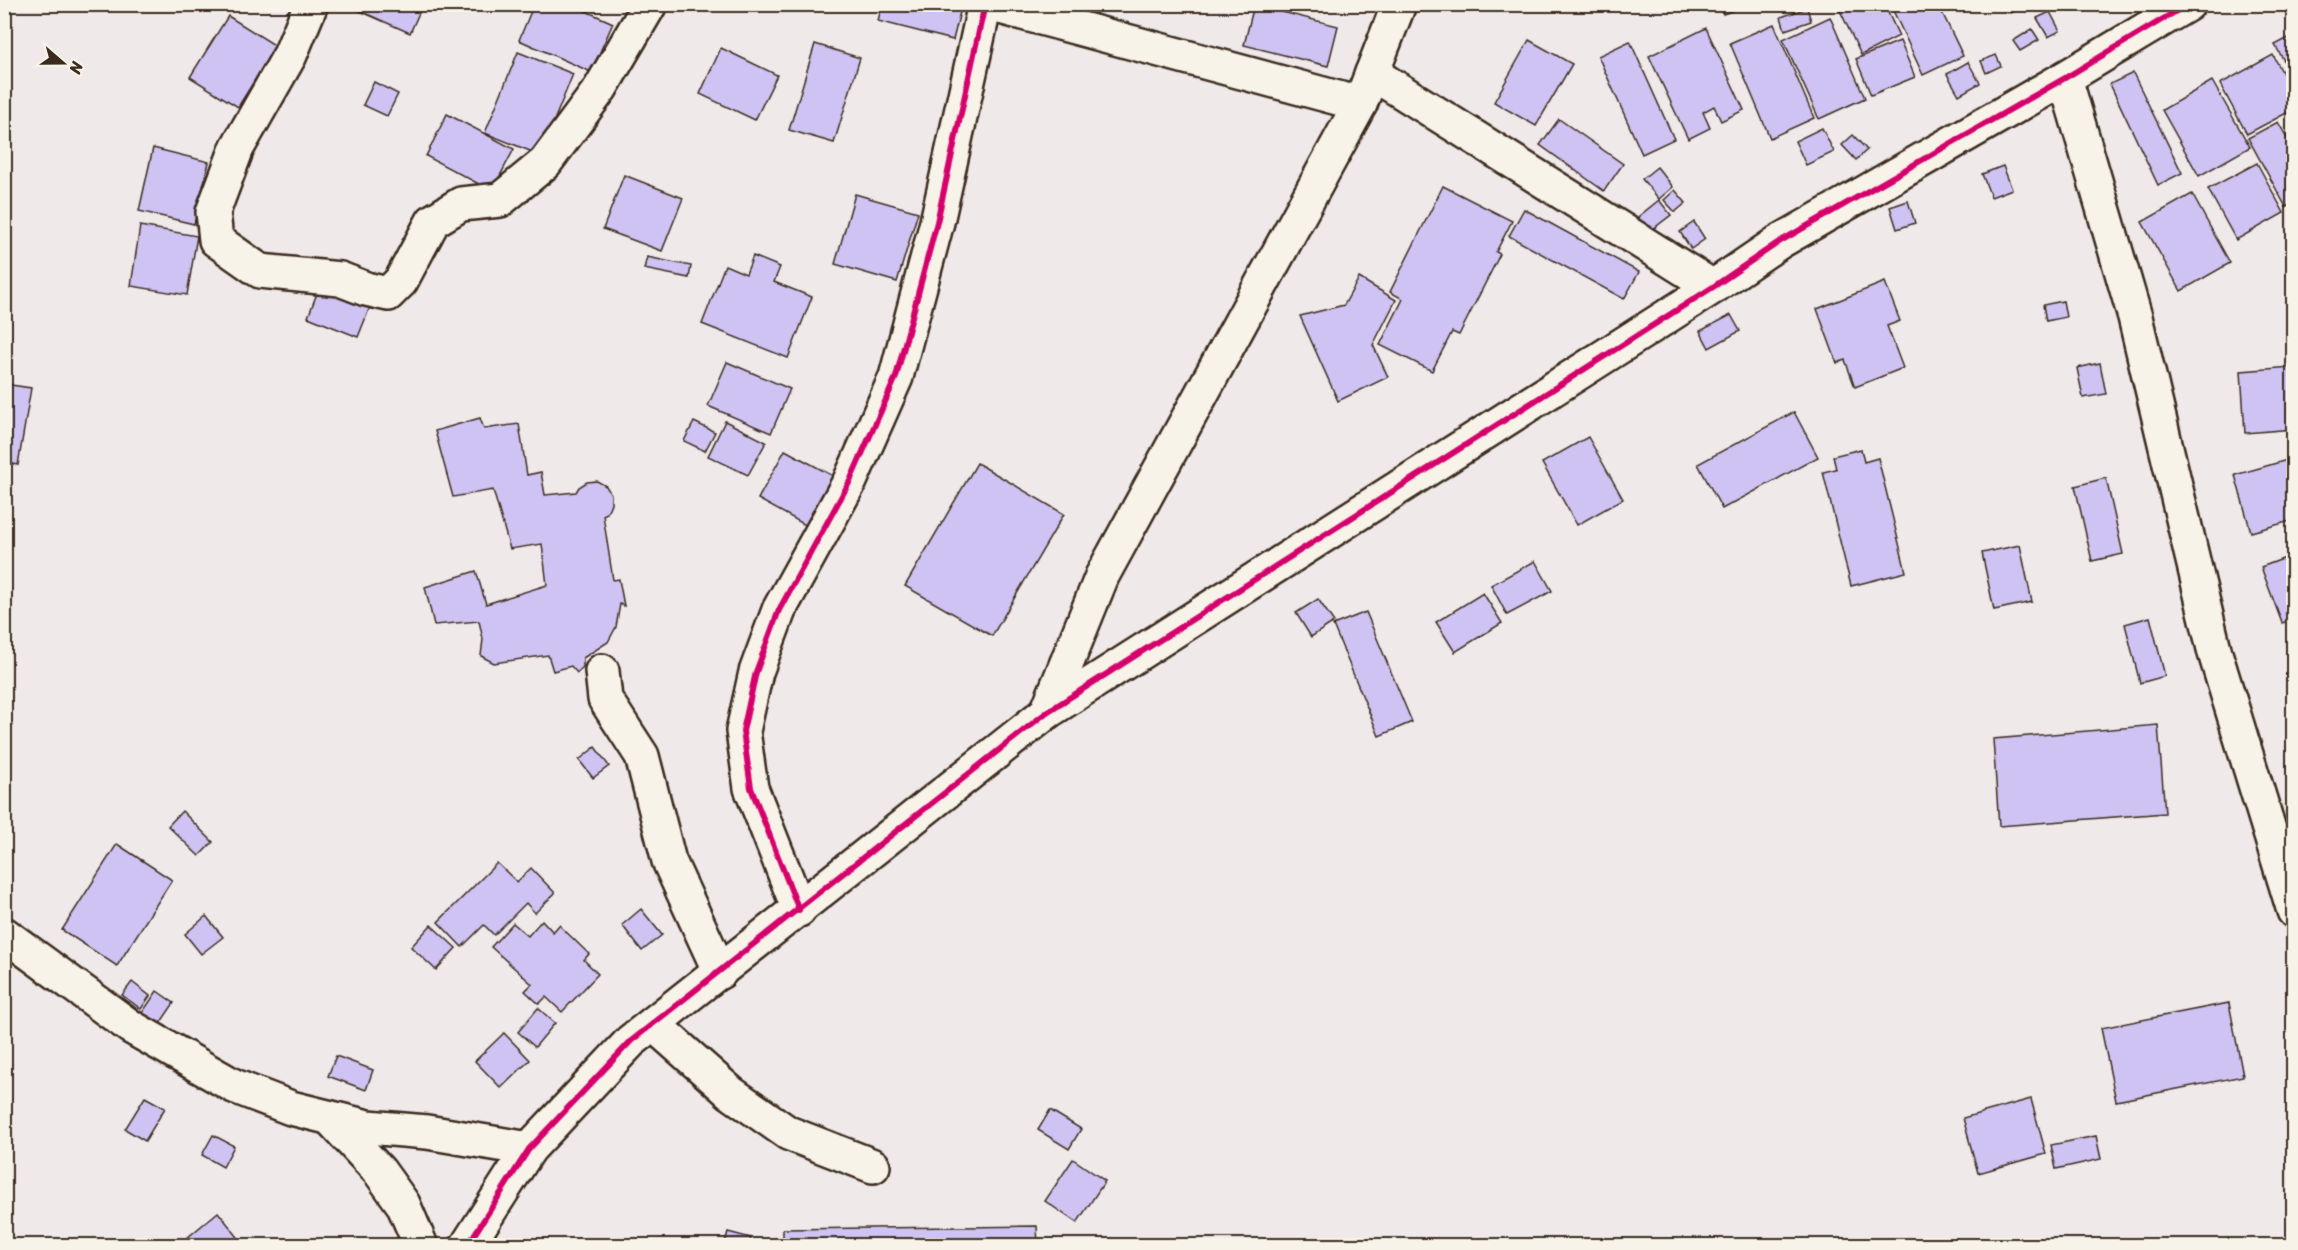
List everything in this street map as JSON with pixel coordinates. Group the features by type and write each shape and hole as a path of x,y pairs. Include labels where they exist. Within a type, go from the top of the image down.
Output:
{"street":[{"path":"311,4 290,55 237,148 213,212 216,240 260,271 340,279 388,294 400,281 433,221 460,204 500,200 544,163 600,89 650,4"},
{"path":"799,910 751,788 743,731 756,672 779,610 850,481 896,377 937,222 987,4 1360,104"},
{"path":"1047,712 1102,576 1360,104 1399,4"},
{"path":"467,1245 529,1149 631,1041 1047,712 1713,287 1779,242 2065,78 2188,4"},
{"path":"1372,73 1713,287"},
{"path":"2065,78 2135,317 2215,653 2294,911"},
{"path":"602,671 605,699 642,756 669,861 720,972"},
{"path":"4,934 131,1027 234,1086 291,1108 368,1127 427,1132 529,1149"},
{"path":"653,1024 731,1093 788,1133 873,1166"},
{"path":"330,1118 380,1172 403,1204 421,1245"}],"building":[{"path":"344,4 423,4 410,33"},
{"path":"534,4 570,4 613,23 591,72 519,40"},
{"path":"882,4 962,4 953,40 878,21"},
{"path":"1047,4 1099,4 1095,17"},
{"path":"1720,4 1733,4 1735,10 1723,14"},
{"path":"1837,4 1884,4 1899,36 1861,55"},
{"path":"1890,4 1938,4 1963,56 1923,75"},
{"path":"2006,4 2029,4 2010,13"},
{"path":"1254,5 1338,26 1328,66 1244,45"},
{"path":"1807,8 1811,21 1785,30 1781,17"},
{"path":"2050,12 2060,31 2048,37 2037,18"},
{"path":"228,16 276,46 238,107 190,77"},
{"path":"1830,17 1865,98 1819,119 1783,39"},
{"path":"1774,24 1814,118 1770,138 1730,43"},
{"path":"1706,28 1744,110 1721,121 1714,106 1703,112 1710,128 1688,139 1649,56"},
{"path":"2032,29 2039,40 2020,51 2013,41"},
{"path":"2294,35 2294,78 2275,45"},
{"path":"1529,40 1572,64 1536,126 1494,102"},
{"path":"1630,41 1674,139 1642,154 1598,56"},
{"path":"1900,41 1915,77 1871,95 1856,59"},
{"path":"815,44 860,58 834,143 789,130"},
{"path":"721,48 777,75 755,120 700,94"},
{"path":"518,52 573,74 540,155 485,133"},
{"path":"1996,55 2001,66 1986,73 1981,61"},
{"path":"2273,55 2294,94 2294,109 2247,134 2220,84"},
{"path":"1968,62 1980,83 1959,95 1947,74"},
{"path":"2133,73 2182,173 2158,185 2110,84"},
{"path":"2212,81 2250,147 2199,176 2162,110"},
{"path":"374,82 398,94 387,116 363,105"},
{"path":"447,114 514,149 492,191 426,156"},
{"path":"1559,119 1623,164 1604,191 1540,145"},
{"path":"2278,122 2294,150 2294,203 2286,207 2248,138"},
{"path":"1822,128 1834,152 1806,165 1795,141"},
{"path":"1853,135 1867,150 1856,160 1842,145"},
{"path":"153,148 209,162 194,224 139,211"},
{"path":"2257,163 2284,213 2236,240 2208,189"},
{"path":"2003,166 2012,189 1991,197 1982,174"},
{"path":"1657,167 1673,187 1659,199 1642,179"},
{"path":"624,175 683,198 662,251 603,229"},
{"path":"1443,186 1512,221 1496,252 1500,254 1459,335 1452,332 1432,371 1380,345 1403,299 1390,292"},
{"path":"1675,190 1686,203 1675,212 1664,200"},
{"path":"855,194 918,212 897,282 835,264"},
{"path":"2192,194 2230,263 2181,291 2142,222"},
{"path":"1659,200 1671,215 1649,232 1638,217"},
{"path":"1908,201 1915,223 1897,229 1890,207"},
{"path":"1524,209 1639,272 1624,299 1509,236"},
{"path":"1694,222 1705,239 1691,249 1680,232"},
{"path":"140,226 197,236 187,295 131,286"},
{"path":"753,256 780,267 774,282 812,297 788,358 702,324 725,265 746,274"},
{"path":"647,257 691,266 689,278 644,269"},
{"path":"1359,278 1396,300 1373,345 1388,377 1338,401 1300,316 1344,305"},
{"path":"1885,282 1900,321 1887,326 1903,368 1855,387 1845,360 1837,363 1817,309"},
{"path":"319,288 370,307 358,337 308,317"},
{"path":"2063,301 2066,317 2046,321 2043,305"},
{"path":"1731,315 1740,331 1709,348 1700,331"},
{"path":"727,362 790,389 771,433 708,406"},
{"path":"2100,363 2106,394 2083,398 2077,368"},
{"path":"2292,367 2294,429 2245,433 2241,371"},
{"path":"4,384 31,388 18,465 4,462"},
{"path":"1794,412 1818,457 1722,509 1698,464"},
{"path":"480,418 484,429 519,424 527,475 541,472 545,495 576,492 587,482 597,481 606,486 611,494 611,503 607,513 603,515 613,580 619,579 624,606 620,604 616,627 608,642 583,658 583,667 577,673 571,666 553,671 548,655 494,663 481,656 483,639 479,621 434,625 425,587 476,571 486,604 547,585 542,544 510,549 493,490 453,497 435,431"},
{"path":"725,421 766,442 748,475 708,456"},
{"path":"694,422 715,432 705,451 684,441"},
{"path":"1588,437 1623,499 1577,525 1542,463"},
{"path":"1861,449 1864,462 1878,458 1906,572 1851,586 1823,472 1836,469 1833,456"},
{"path":"785,450 837,478 809,527 758,499"},
{"path":"2294,458 2294,520 2251,532 2235,475"},
{"path":"977,463 1064,514 992,636 905,586"},
{"path":"2106,478 2123,554 2092,561 2075,486"},
{"path":"2020,545 2032,602 1994,610 1982,553"},
{"path":"2291,556 2294,562 2294,619 2282,623 2261,567"},
{"path":"1535,561 1552,591 1507,615 1491,585"},
{"path":"1483,593 1502,623 1455,652 1436,622"},
{"path":"1318,599 1334,622 1311,637 1296,613"},
{"path":"1366,612 1412,722 1379,736 1333,625"},
{"path":"2150,617 2165,676 2140,683 2125,624"},
{"path":"2158,725 2165,813 1999,826 1993,739"},
{"path":"595,747 609,766 593,778 579,760"},
{"path":"182,811 213,842 199,856 168,826"},
{"path":"117,844 172,880 117,966 62,930"},
{"path":"497,863 517,882 531,868 555,893 535,913 526,903 494,935 484,925 462,947 438,922"},
{"path":"641,909 662,935 642,951 622,925"},
{"path":"206,916 223,937 201,954 185,934"},
{"path":"542,920 553,932 559,925 589,954 584,960 598,974 562,1012 546,997 539,1004 525,991 532,984 491,947 513,923 528,936"},
{"path":"431,925 456,948 436,970 411,947"},
{"path":"132,982 150,996 141,1009 122,995"},
{"path":"157,991 174,1003 157,1028 140,1016"},
{"path":"2229,1003 2243,1076 2116,1101 2101,1028"},
{"path":"538,1008 555,1023 535,1047 518,1032"},
{"path":"504,1033 530,1060 501,1088 475,1061"},
{"path":"336,1056 373,1070 366,1090 328,1076"},
{"path":"145,1097 165,1108 145,1141 125,1129"},
{"path":"2031,1099 2046,1154 1978,1173 1963,1118"},
{"path":"1050,1110 1081,1129 1069,1149 1038,1130"},
{"path":"213,1135 234,1146 223,1167 202,1155"},
{"path":"2096,1136 2101,1159 2056,1169 2051,1145"},
{"path":"1073,1159 1105,1181 1077,1223 1045,1201"},
{"path":"218,1212 245,1246 183,1246 181,1243"},
{"path":"1037,1226 1038,1246 783,1246 783,1229"},
{"path":"728,1232 751,1238 749,1246 724,1246"}],"cycle path":[{"path":"799,910 751,788 743,731 756,672 779,610 850,481 896,377 937,222 985,4"},
{"path":"467,1246 529,1149 631,1041 1047,712 1713,287 1779,242 2065,78 2188,4"}]}
